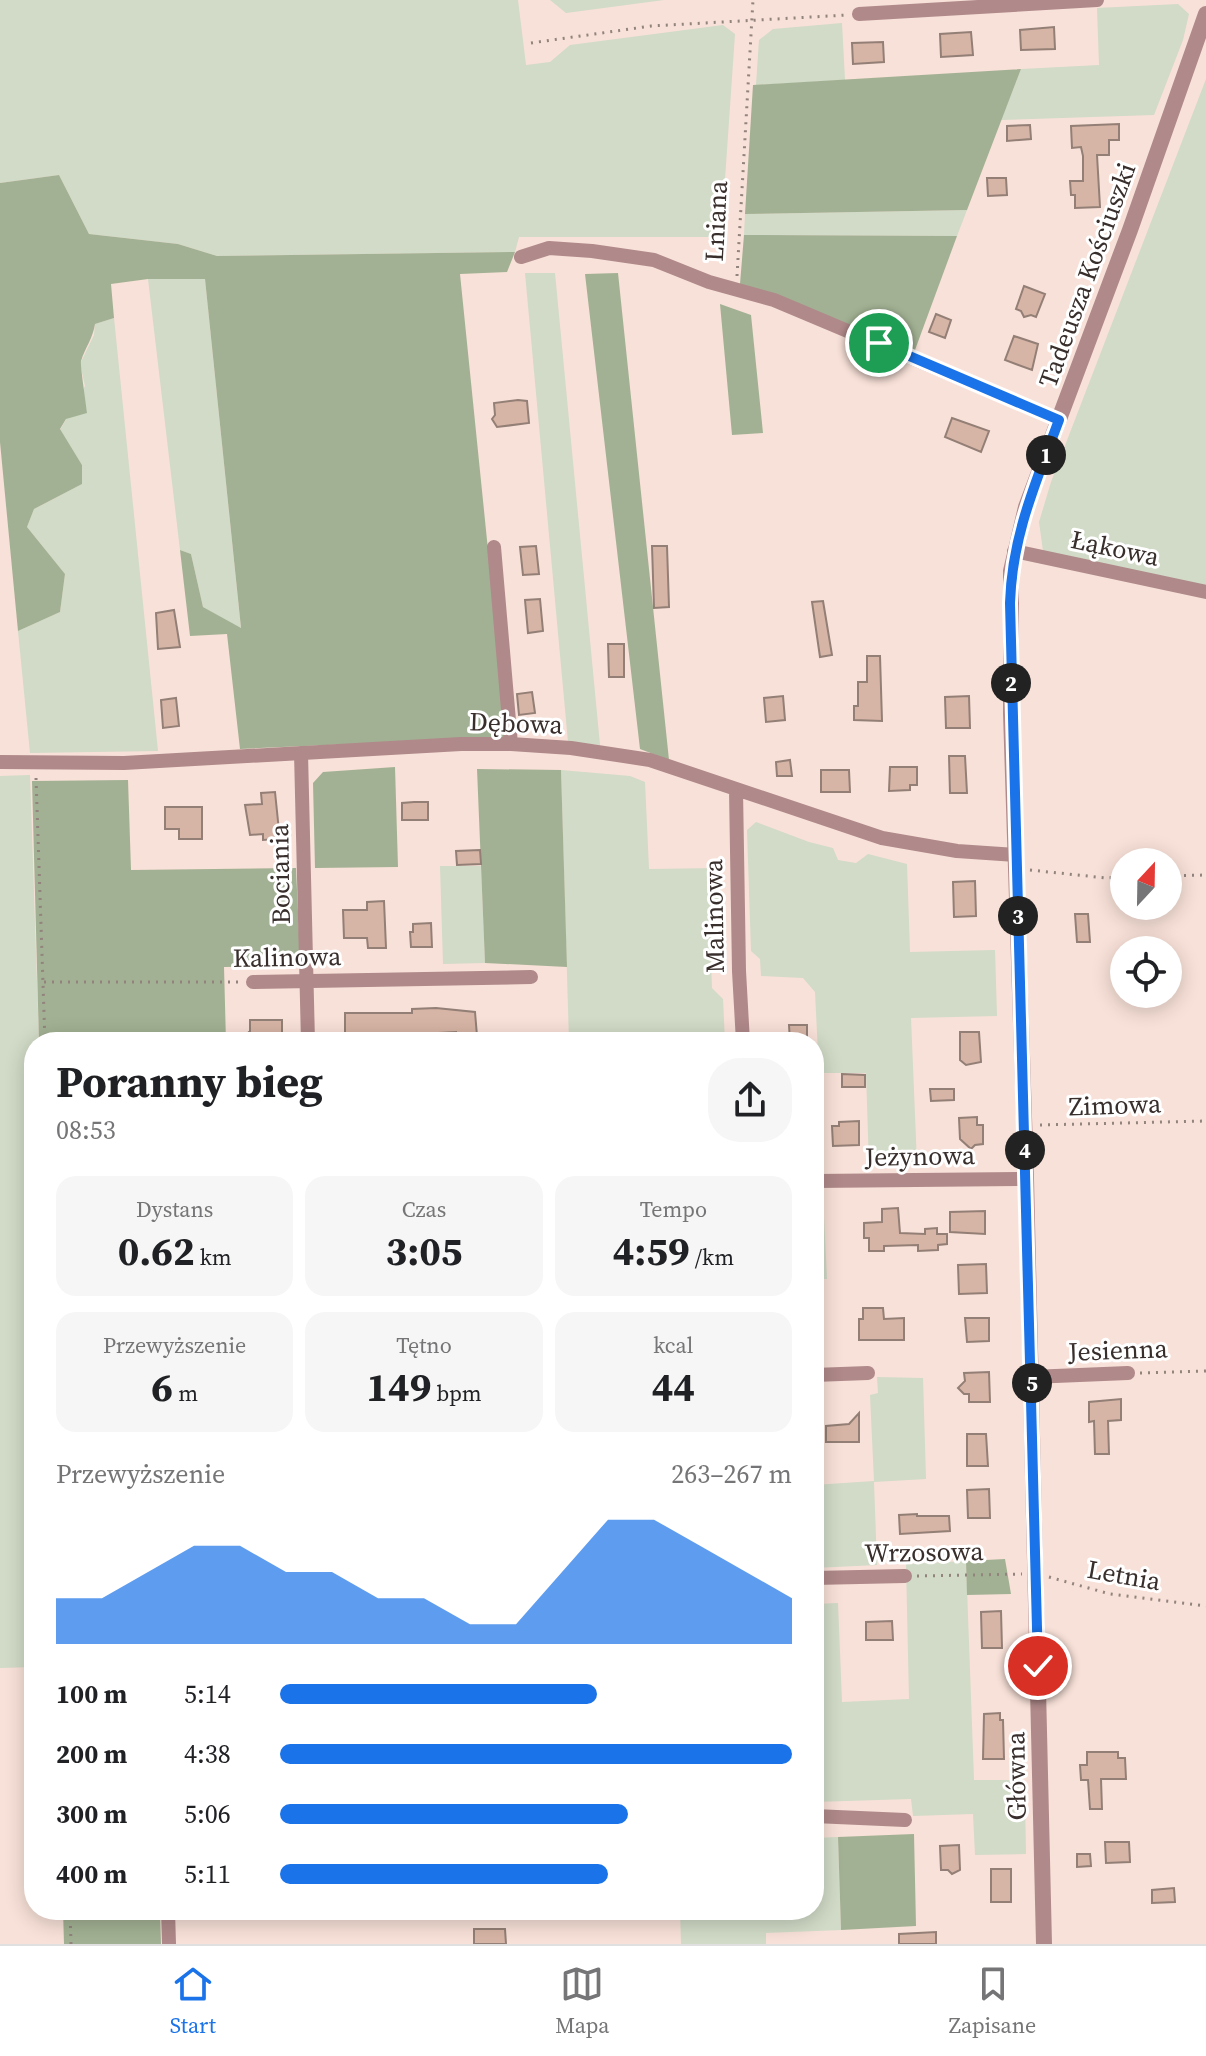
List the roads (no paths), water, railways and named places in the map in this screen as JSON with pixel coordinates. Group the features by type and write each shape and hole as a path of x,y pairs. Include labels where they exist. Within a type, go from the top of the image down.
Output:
{"street":[{"path":"859,14 1097,0"},
{"name":"Tadeusza Kościuszki","path":"1014,551 1026,507 1206,14"},
{"name":"Lniana","path":"521,257 549,248 654,260 709,282 774,300 1059,420"},
{"path":"494,547 511,744"},
{"name":"Łąkowa","path":"1014,551 1206,592"},
{"name":"Główna","path":"1014,551 1010,638 1044,1944"},
{"name":"Dębowa","path":"0,762 124,763 511,744 571,748 650,760 882,838 1016,859"},
{"name":"Bociania","path":"301,753 308,1032"},
{"name":"Malinowa","path":"736,790 742,1032"},
{"name":"Kalinowa","path":"253,982 531,977"},
{"name":"Jeżynowa","path":"824,1181 1026,1179"},
{"path":"824,1375 868,1373"},
{"name":"Jesienna","path":"1031,1377 1128,1373"},
{"name":"Wrzosowa","path":"824,1578 905,1576"},
{"path":"824,1816 905,1820"},
{"path":"168,1920 169,1944"}]}
